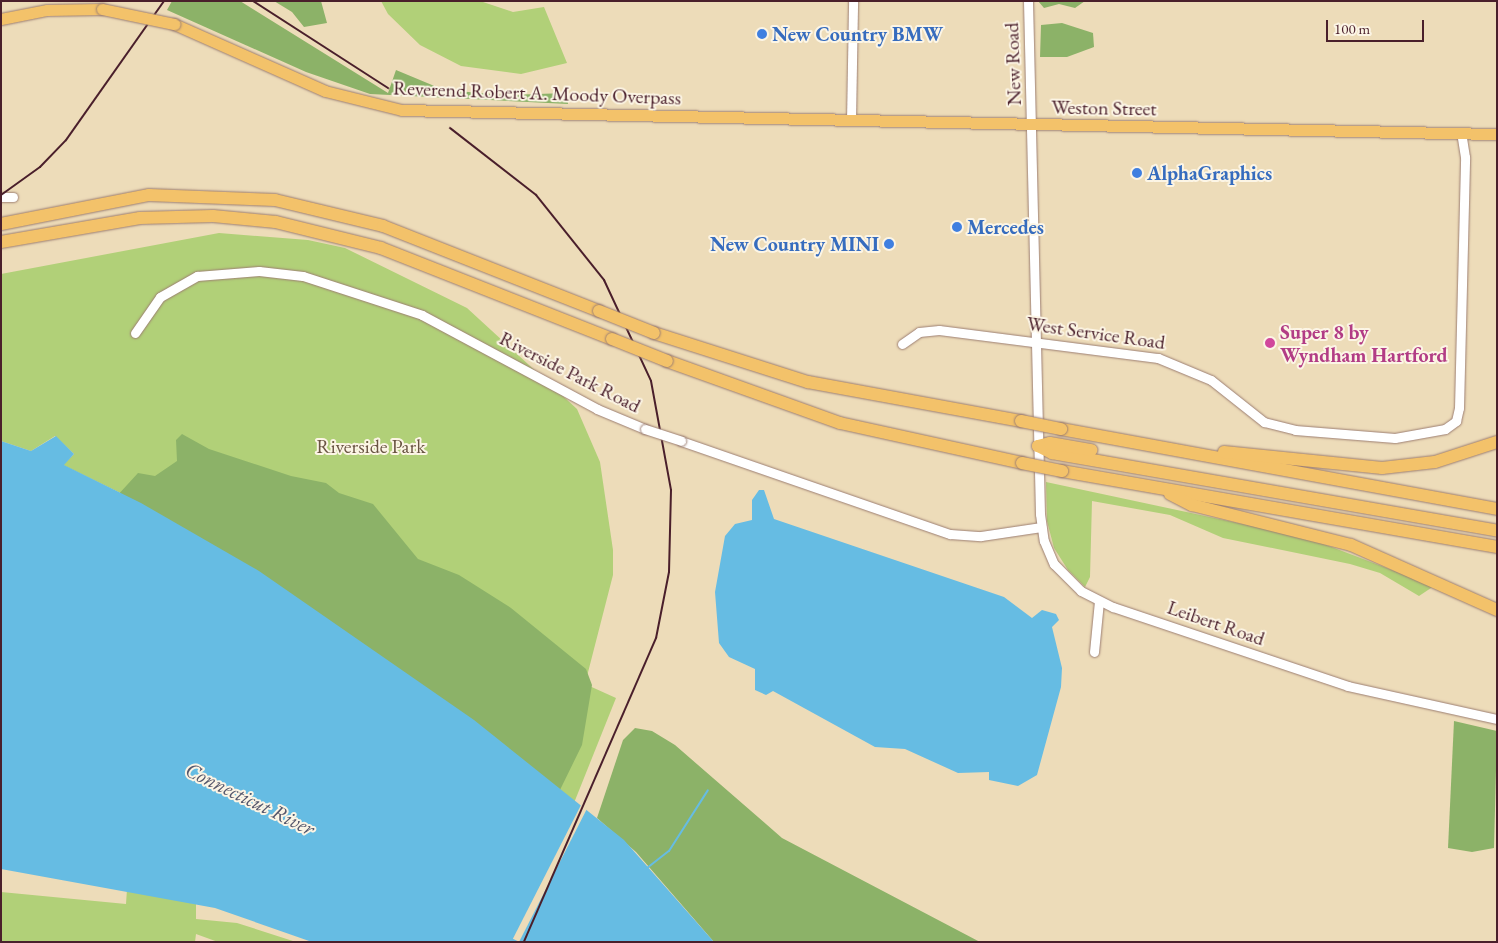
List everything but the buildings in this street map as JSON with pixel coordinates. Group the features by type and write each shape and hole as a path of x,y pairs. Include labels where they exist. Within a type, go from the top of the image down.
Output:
{"highway":[{"path":"1,215 66,201 96,202 200,194 311,206 397,231 654,333 808,382 1497,509"},
{"path":"1,224 96,202"},
{"path":"1,242 165,216 237,218 291,225 380,248 667,361 862,429 1062,471 1497,548"},
{"path":"1,246 15,239"},
{"path":"1171,449 1197,448 1382,468 1435,462 1497,442"},
{"path":"1038,446 1054,444 1497,524"},
{"path":"1038,446 1052,453 1497,531"},
{"path":"1162,488 1192,505 1351,545 1497,610"},
{"path":"1344,521 1387,519 1497,536"}],"main road":[{"name":"Reverend Robert A. Moody Overpass","path":"1,19 54,9 102,9 174,24 325,91 388,108 1031,125"},
{"name":"Weston Street","path":"1031,125 1497,134"}],"street":[{"path":"851,121 853,1"},
{"name":"New Road","path":"1028,1 1031,125"},
{"name":"Weston Street","path":"1031,125 1038,446"},
{"name":"West Service Road","path":"902,344 919,332 938,330 1158,358 1190,368 1247,412 1295,430 1395,438 1450,427 1459,408 1465,157 1461,133"},
{"path":"1,197 13,196"},
{"name":"Riverside Park Road","path":"135,333 159,298 197,276 259,271 303,276 422,315 605,414 946,532 981,536 1041,527"},
{"name":"Leibert Road","path":"1038,446 1041,527 1058,569 1075,587 1099,601 1348,686 1497,719"},
{"path":"1094,652 1099,601"}],"green space":[{"path":"172,1 240,1 388,93 396,70 444,90 505,95 567,93 568,104 370,94 306,72 167,10"},
{"path":"274,1 321,1 327,23 304,27 292,12"},
{"path":"381,1 480,1 513,12 544,7 567,63 521,74 461,66 420,45 388,14"},
{"path":"1038,1 1085,1 1075,8 1059,4 1044,8"},
{"path":"1062,23 1093,33 1094,47 1067,57 1040,57 1041,25"},
{"name":"Riverside Park","path":"219,233 308,240 345,248 467,308 577,409 600,462 613,550 613,575 585,684 616,698 574,803 527,762 141,503 63,465 74,454 55,436 31,451 1,441 1,274"},
{"path":"182,434 209,449 291,476 326,483 339,493 373,504 418,559 459,575 511,608 586,669 592,685 582,745 559,792 116,497 138,473 155,476 177,461 176,440"},
{"path":"1046,482 1308,538 1434,586 1419,596 1380,573 1350,564 1223,538 1170,515 1092,501 1090,577 1085,587 1068,570 1054,548 1047,521"},
{"path":"1454,721 1497,731 1494,848 1472,852 1448,848"},
{"path":"635,728 652,731 675,745 782,838 980,942 714,942 636,852 597,818 623,740"},
{"path":"127,889 196,904 196,919 237,923 296,942 218,942 196,934 195,942 1,942 1,892 126,904"}],"water":[{"name":"Connecticut River","path":"56,436 74,454 64,465 141,503 259,571 474,720 624,840 714,942 312,942 215,908 1,869 1,441 31,451"},
{"path":"759,490 764,490 774,519 1004,597 1032,618 1042,610 1056,614 1059,620 1052,627 1062,668 1061,687 1037,775 1018,786 989,780 989,772 958,773 905,749 875,747 773,691 766,695 755,690 755,669 729,657 719,643 715,592 725,536 735,524 752,520 752,500"}],"pier":[{"path":"581,805 587,808 519,942 513,939"}],"waterway":[{"path":"647,868 669,851 708,790"}],"railway":[{"path":"1,195 40,167 66,140 164,1"},
{"path":"253,1 388,88"},
{"path":"450,128 536,195 604,280 651,381 671,490 669,572 656,638 524,942"}],"place":[{"name":"New Country BMW","path":"762,34"},
{"name":"AlphaGraphics","path":"1137,173"},
{"name":"Mercedes","path":"957,227"},
{"name":"New Country MINI","path":"889,244"},
{"name":"Super 8 by Wyndham Hartford","path":"1270,343"}]}
